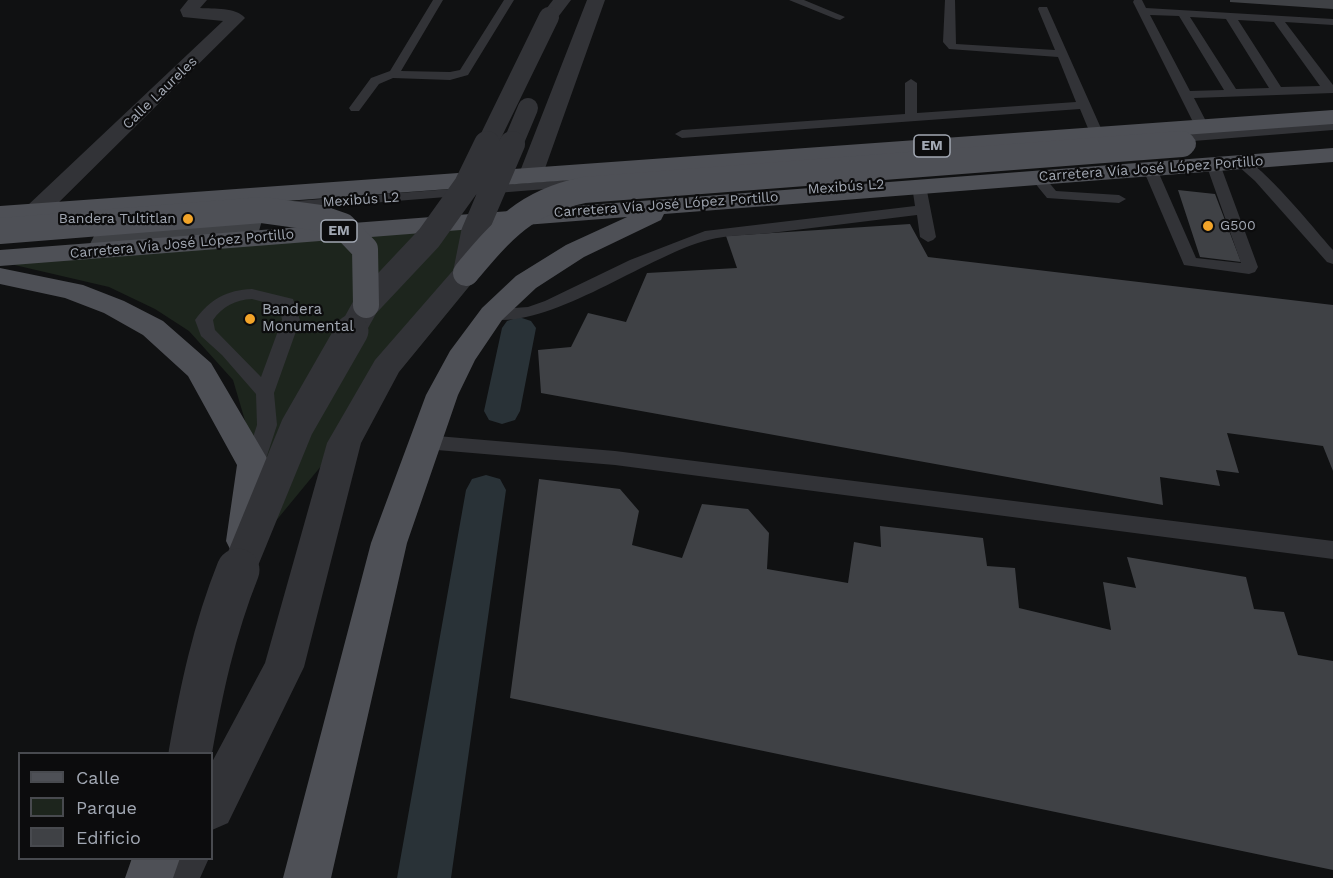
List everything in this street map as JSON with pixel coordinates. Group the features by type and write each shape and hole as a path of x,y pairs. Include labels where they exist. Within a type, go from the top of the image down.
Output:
{"main road":[{"name":"EM","path":"0,214 1096,135 1203,135 1267,122 1333,117"},
{"path":"466,273 504,230 530,208 549,200 604,187 1203,135"},
{"name":"Carretera Vía José López Portillo","path":"0,258 1333,155"},
{"path":"307,878 389,543 442,395 461,358 492,314 526,282 575,251 635,221 679,204"},
{"path":"0,229 261,210 320,218 343,226 365,249 366,305"},
{"path":"0,276 73,291 114,307 153,328 200,370 254,465 226,656 213,709 196,752"},
{"path":"148,878 155,860"}],"street":[{"name":"Calle Laureles","path":"36,211 236,18 189,13 198,0"},
{"path":"213,805 284,667 344,443 386,367 466,273 474,233 524,119 570,0"},
{"path":"531,174 596,0"},
{"path":"190,752 205,670 228,595 297,427 366,305 429,238 467,185 556,8"},
{"path":"166,878 170,860"},
{"path":"175,878 184,860"}],"lane":[{"path":"354,108 375,81 394,73 438,0"},
{"path":"394,73 403,76 450,76 464,72 509,0"},
{"path":"794,0 840,17"},
{"path":"950,0 949,42 954,47 1061,54"},
{"path":"1140,6 1182,13 1329,22 1333,31"},
{"path":"1140,6 1186,95 1203,135"},
{"path":"1043,9 1096,135"},
{"path":"1182,13 1232,93"},
{"path":"1230,16 1278,91"},
{"path":"1277,19 1331,88"},
{"path":"911,82 911,117"},
{"path":"1186,95 1331,88"},
{"path":"682,134 1084,105"},
{"name":"Mexibús L2","path":"0,229 1333,126"},
{"name":"Mexibús L2","path":"0,253 1333,149"},
{"path":"1242,162 1260,178 1333,258"},
{"path":"1150,169 1190,262 1249,269 1251,267 1213,164"},
{"path":"1037,177 1052,195 1119,199"},
{"path":"919,186 928,237"},
{"path":"492,314 529,312 550,305 636,263 705,236 923,210"},
{"path":"254,465 267,425 265,393 291,320 286,303 267,294 245,294 224,299 211,309 204,320 207,332 228,351 265,393"},
{"path":"425,441 615,458 1333,550"}],"green space":[{"path":"525,222 495,255 275,522 233,380 189,331 155,309 109,287 6,263"}],"building":[{"path":"1230,0 1333,0 1333,9 1230,2"},
{"name":"G500","path":"1178,190 1215,194 1241,262 1200,257"},
{"path":"265,209 259,231 90,244 101,222"},
{"path":"910,224 928,257 1333,305 1333,471 1323,446 1227,433 1239,473 1216,470 1220,486 1160,477 1163,505 541,393 538,350 571,347 588,313 626,322 647,273 737,268 726,236"},
{"path":"539,479 620,489 639,511 632,545 682,558 702,504 748,509 769,533 767,569 848,583 854,542 881,547 880,526 983,538 987,566 1015,568 1019,608 1111,630 1103,582 1136,588 1127,557 1246,577 1254,609 1284,612 1298,655 1333,661 1333,870 510,698"}],"waterway":[{"path":"502,411 519,328"},
{"path":"424,878 486,490"}],"place":[{"name":"Bandera Tultitlan","path":"188,219"},
{"name":"G500","path":"1208,226"},
{"name":"Bandera Monumental","path":"250,319"}]}
